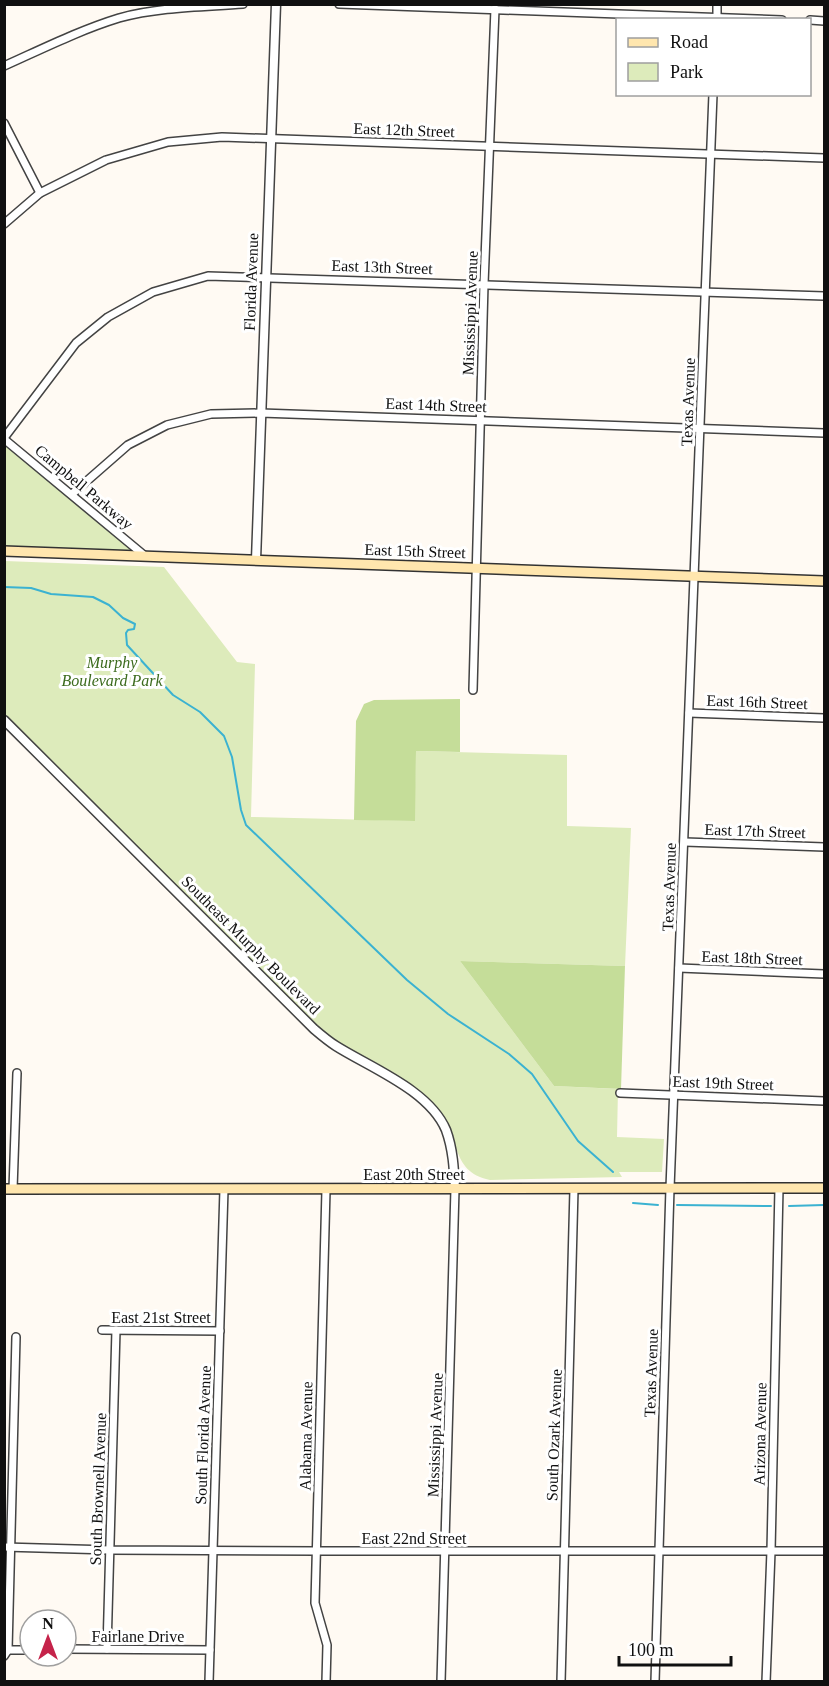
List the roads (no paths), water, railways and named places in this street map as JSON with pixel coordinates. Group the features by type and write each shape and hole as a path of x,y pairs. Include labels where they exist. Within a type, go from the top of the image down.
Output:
{"main road":[{"name":"East 15th Street","path":"4,551 825,581"},
{"name":"East 20th Street","path":"9,1189 825,1188"}],"street":[{"path":"4,66 54,43 120,18 174,6 243,4"},
{"name":"Florida Avenue","path":"256,560 276,4"},
{"path":"339,4 717,18 717,4"},
{"name":"Mississippi Avenue","path":"473,690 484,284 495,9"},
{"name":"Texas Avenue","path":"655,1682 670,1188 713,96"},
{"path":"4,123 40,193"},
{"name":"East 12th Street","path":"4,224 40,193 106,160 151,146 213,138 825,158"},
{"name":"East 13th Street","path":"4,438 76,343 108,317 153,292 208,276 266,276 825,296"},
{"name":"East 14th Street","path":"72,494 128,445 167,426 211,414 261,413 825,433"},
{"name":"Campbell Parkway","path":"4,438 146,557"},
{"name":"East 16th Street","path":"689,713 825,718"},
{"name":"Southeast Murphy Boulevard","path":"4,720 314,1029 334,1045 419,1097 433,1110 445,1128 449,1140 456,1189"},
{"name":"East 17th Street","path":"685,842 825,847"},
{"name":"East 18th Street","path":"679,968 825,974"},
{"path":"9,1189 17,1073"},
{"name":"East 19th Street","path":"620,1093 825,1101"},
{"name":"Arizona Avenue","path":"766,1682 779,1188"},
{"name":"South Florida Avenue","path":"209,1682 224,1189"},
{"name":"Mississippi Avenue","path":"441,1682 456,1189"},
{"name":"South Ozark Avenue","path":"561,1682 574,1189"},
{"name":"Alabama Avenue","path":"326,1190 315,1603 327,1645 326,1682"},
{"name":"East 21st Street","path":"102,1330 220,1331"},
{"name":"South Brownell Avenue","path":"107,1649 116,1330"},
{"path":"6,1653 7,1547 16,1337"},
{"name":"East 22nd Street","path":"7,1547 110,1550 825,1551"},
{"name":"Fairlane Drive","path":"78,1649 210,1650"}],"waterway":[{"path":"4,587 31,588 51,594 93,597 109,605 123,618 135,624 134,629 126,633 127,645 173,695 200,712 224,736 232,757 241,810 246,825 407,980 448,1014 509,1054 532,1074 578,1141 613,1172"},
{"path":"633,1203 658,1205"},
{"path":"677,1205 771,1206"},
{"path":"789,1206 824,1205"}],"park label":[{"name":"Murphy Boulevard Park","path":"112,671"}]}
